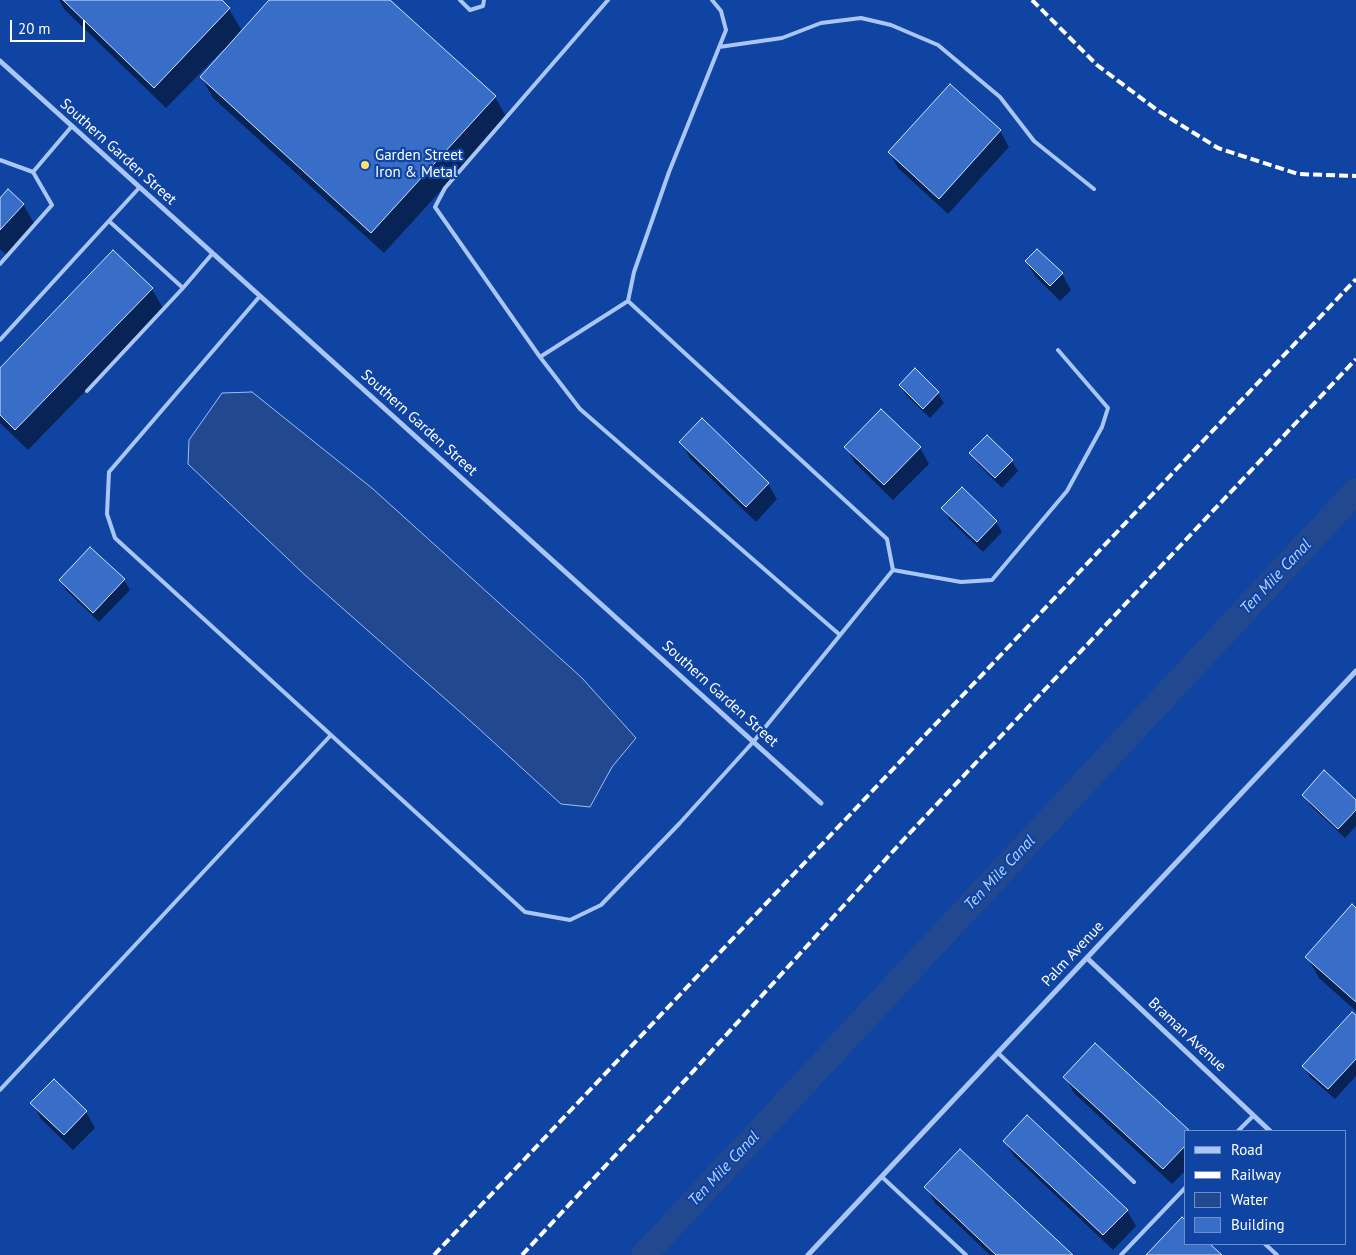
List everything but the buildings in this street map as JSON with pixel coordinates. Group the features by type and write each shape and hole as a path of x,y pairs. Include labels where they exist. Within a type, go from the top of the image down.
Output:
{"street":[{"name":"Southern Garden Street","path":"0,61 821,803"},
{"name":"Palm Avenue","path":"808,1255 1356,671"},
{"name":"Braman Avenue","path":"1087,958 1269,1130"}],"lane":[{"path":"460,0 470,10 483,6 484,0"},
{"path":"608,0 445,188 436,207 540,357 580,409 840,635"},
{"path":"540,357 628,301 634,272 669,172 726,30 721,12 712,0"},
{"path":"719,47 782,38 821,22 861,18 890,25 938,45 1000,97 1034,141 1094,189"},
{"path":"33,172 72,126"},
{"path":"0,160 33,172 52,205 0,264"},
{"path":"0,340 139,188"},
{"path":"108,221 183,288"},
{"path":"87,391 212,254"},
{"path":"260,296 109,472 107,514 115,538 525,912 570,920 601,905 679,824 754,741 892,570 888,539 628,301"},
{"path":"892,570 961,582 992,580 1067,491 1102,426 1108,408 1058,350"},
{"path":"0,1090 331,734"},
{"path":"998,1053 1134,1182"},
{"path":"1239,1130 1253,1116"},
{"path":"882,1176 966,1255"},
{"path":"1121,1255 1184,1189"},
{"path":"1266,1245 1277,1255"}],"water":[{"path":"252,392 373,489 582,678 636,738 612,767 590,807 561,804 306,576 188,464 189,440 222,393"}],"waterway":[{"name":"Ten Mile Canal","path":"644,1255 1356,491"}],"railway":[{"path":"1032,0 1097,65 1157,110 1218,148 1298,174 1356,176"},
{"path":"434,1255 1356,279"},
{"path":"522,1255 668,1099 906,837 1356,359"}],"place":[{"name":"Garden Street Iron & Metal","path":"365,165"}]}
